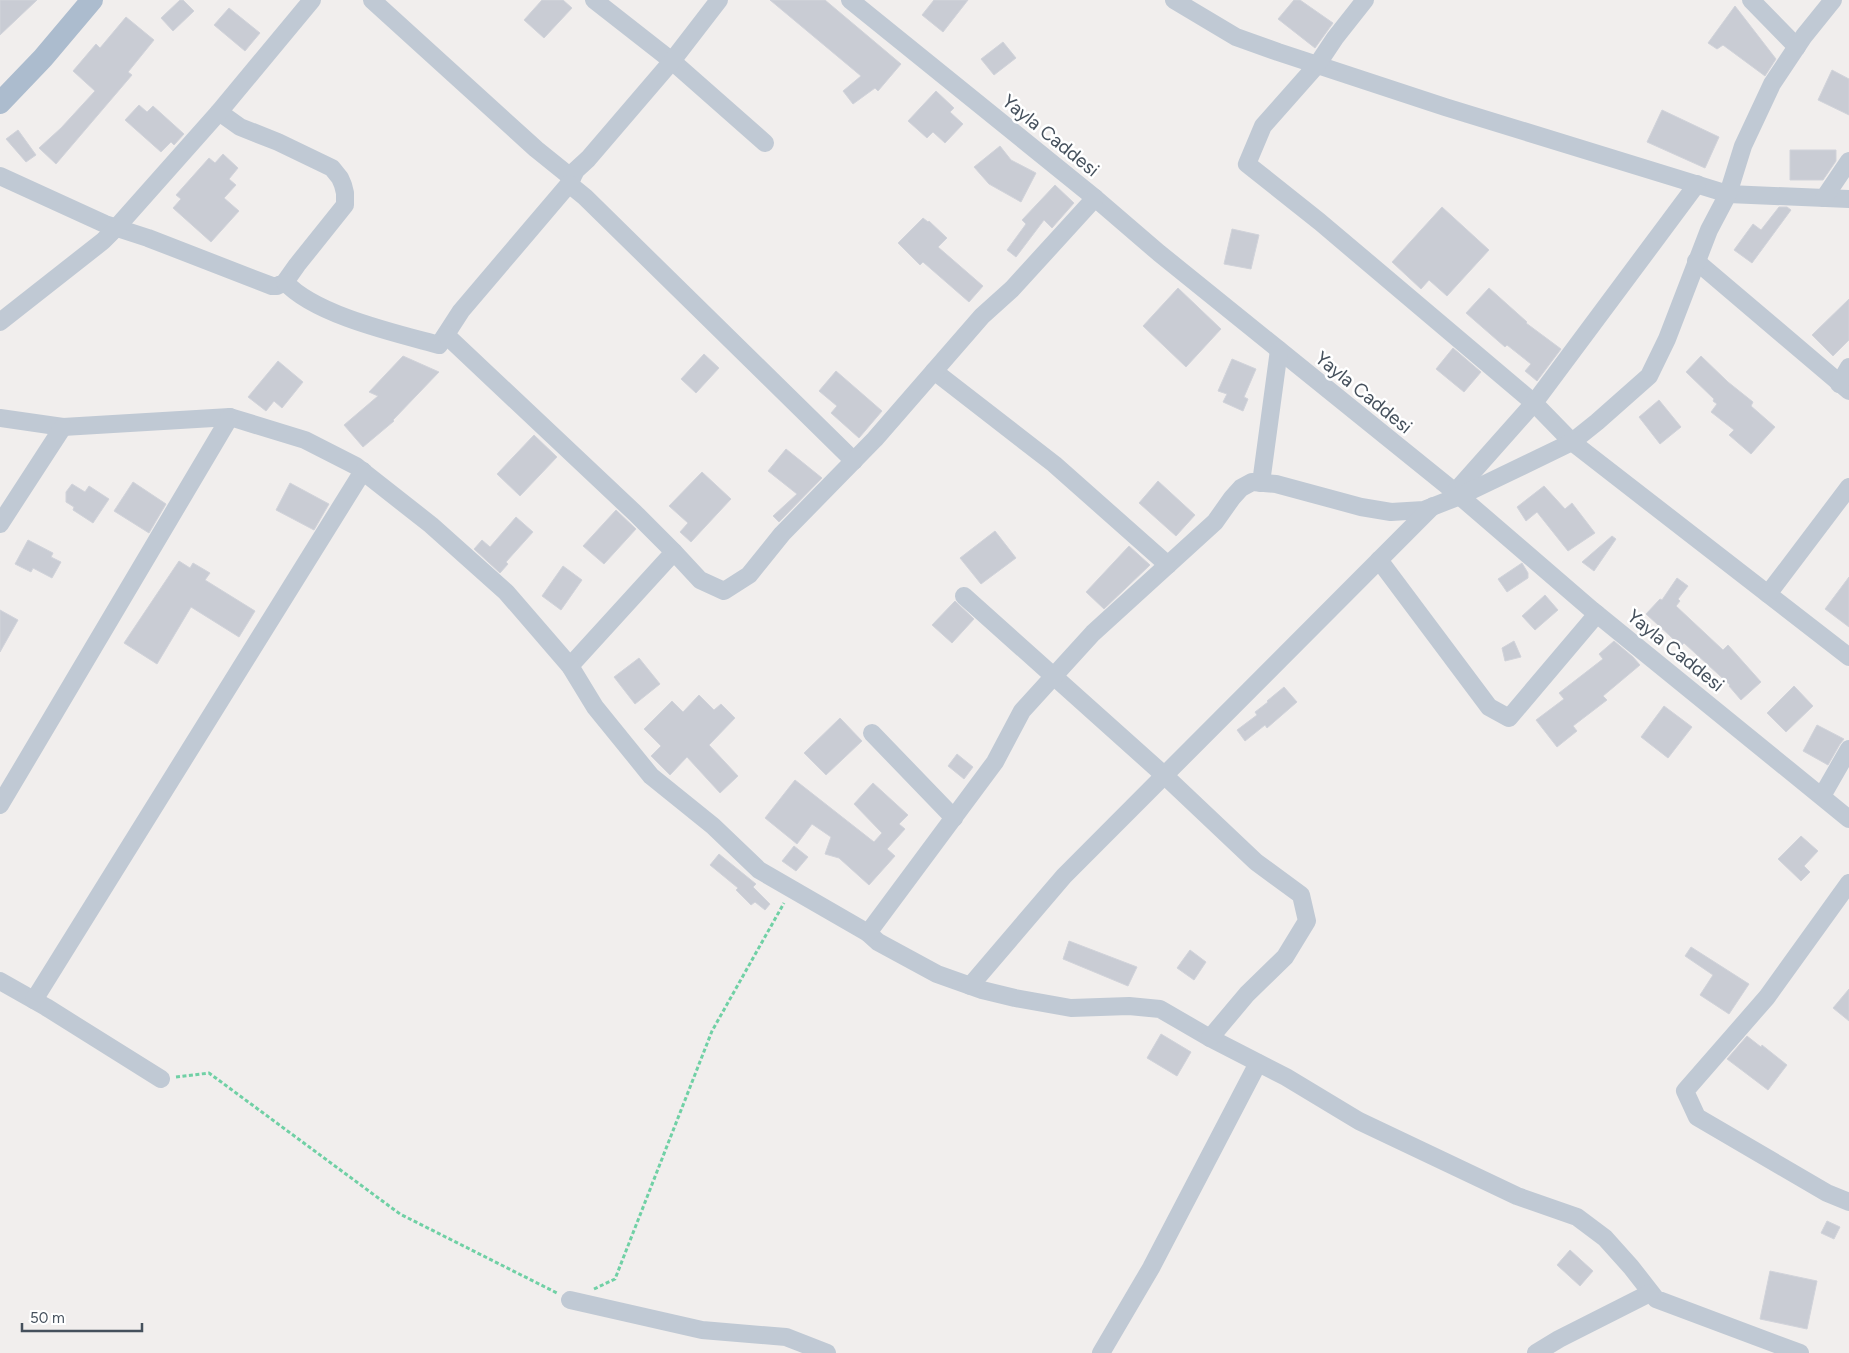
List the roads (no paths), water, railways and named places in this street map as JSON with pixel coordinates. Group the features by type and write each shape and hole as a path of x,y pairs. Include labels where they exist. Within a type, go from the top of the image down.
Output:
{"main road":[{"path":"0,103 43,58 92,0"}],"street":[{"path":"0,322 103,241 116,228 219,112 312,0"},
{"path":"372,0 570,181 854,461"},
{"path":"594,0 672,61 765,142"},
{"path":"285,282 295,293 306,299 361,323 439,345 461,311 570,181 576,170 588,159 672,61 719,0"},
{"name":"Yayla Caddesi","path":"850,0 1095,198 1159,254 1457,494 1597,614 1849,819"},
{"path":"1174,0 1236,37 1278,52 1445,107 1728,194 1849,199"},
{"path":"1365,0 1317,64 1263,126 1247,164 1320,222 1534,403 1572,442 1849,657"},
{"path":"1751,0 1797,47"},
{"path":"868,933 995,762 1022,710 1093,633 1215,522 1232,498 1242,488 1252,482 1276,484 1361,507 1390,512 1424,510 1572,442 1648,376 1667,339 1708,230 1728,194 1743,146 1772,84 1797,47 1833,0"},
{"path":"0,176 116,228 272,286 277,286 285,282 296,265 345,205 343,185 332,168 278,142 240,127 219,112"},
{"path":"1824,198 1849,162"},
{"path":"1457,494 1534,403 1697,184"},
{"path":"446,334 635,512 700,580 724,591 748,574 782,534 854,461 982,316 1012,289 1095,198"},
{"path":"1696,261 1844,387 1849,367"},
{"path":"1261,483 1279,350"},
{"path":"934,371 1054,464 1168,565"},
{"path":"0,805 230,417"},
{"path":"0,418 63,427 230,417 305,440 356,466 431,525 506,592 570,666 595,707 651,776 713,826 759,870 868,933 878,942 902,956 937,974 970,986 1015,998 1071,1008 1129,1006 1160,1009 1210,1038 1286,1077 1359,1121 1518,1196 1577,1217 1604,1238 1631,1267 1656,1299 1800,1353"},
{"path":"0,524 63,427"},
{"path":"34,1000 363,471"},
{"path":"1768,594 1849,487"},
{"path":"970,986 1064,876 1433,506"},
{"path":"570,666 674,552"},
{"path":"1379,560 1489,707 1509,718 1597,614"},
{"path":"964,596 1164,775 1256,862 1301,895 1307,921 1285,957 1247,994 1210,1038"},
{"path":"872,733 954,818"},
{"path":"1822,796 1849,749"},
{"path":"1849,883 1766,997 1685,1090 1697,1117 1827,1193 1849,1202"},
{"path":"0,981 161,1079"},
{"path":"1101,1353 1151,1268 1258,1063"},
{"path":"1536,1353 1558,1339 1650,1292"},
{"path":"570,1300 702,1330 786,1337 827,1353"}]}
